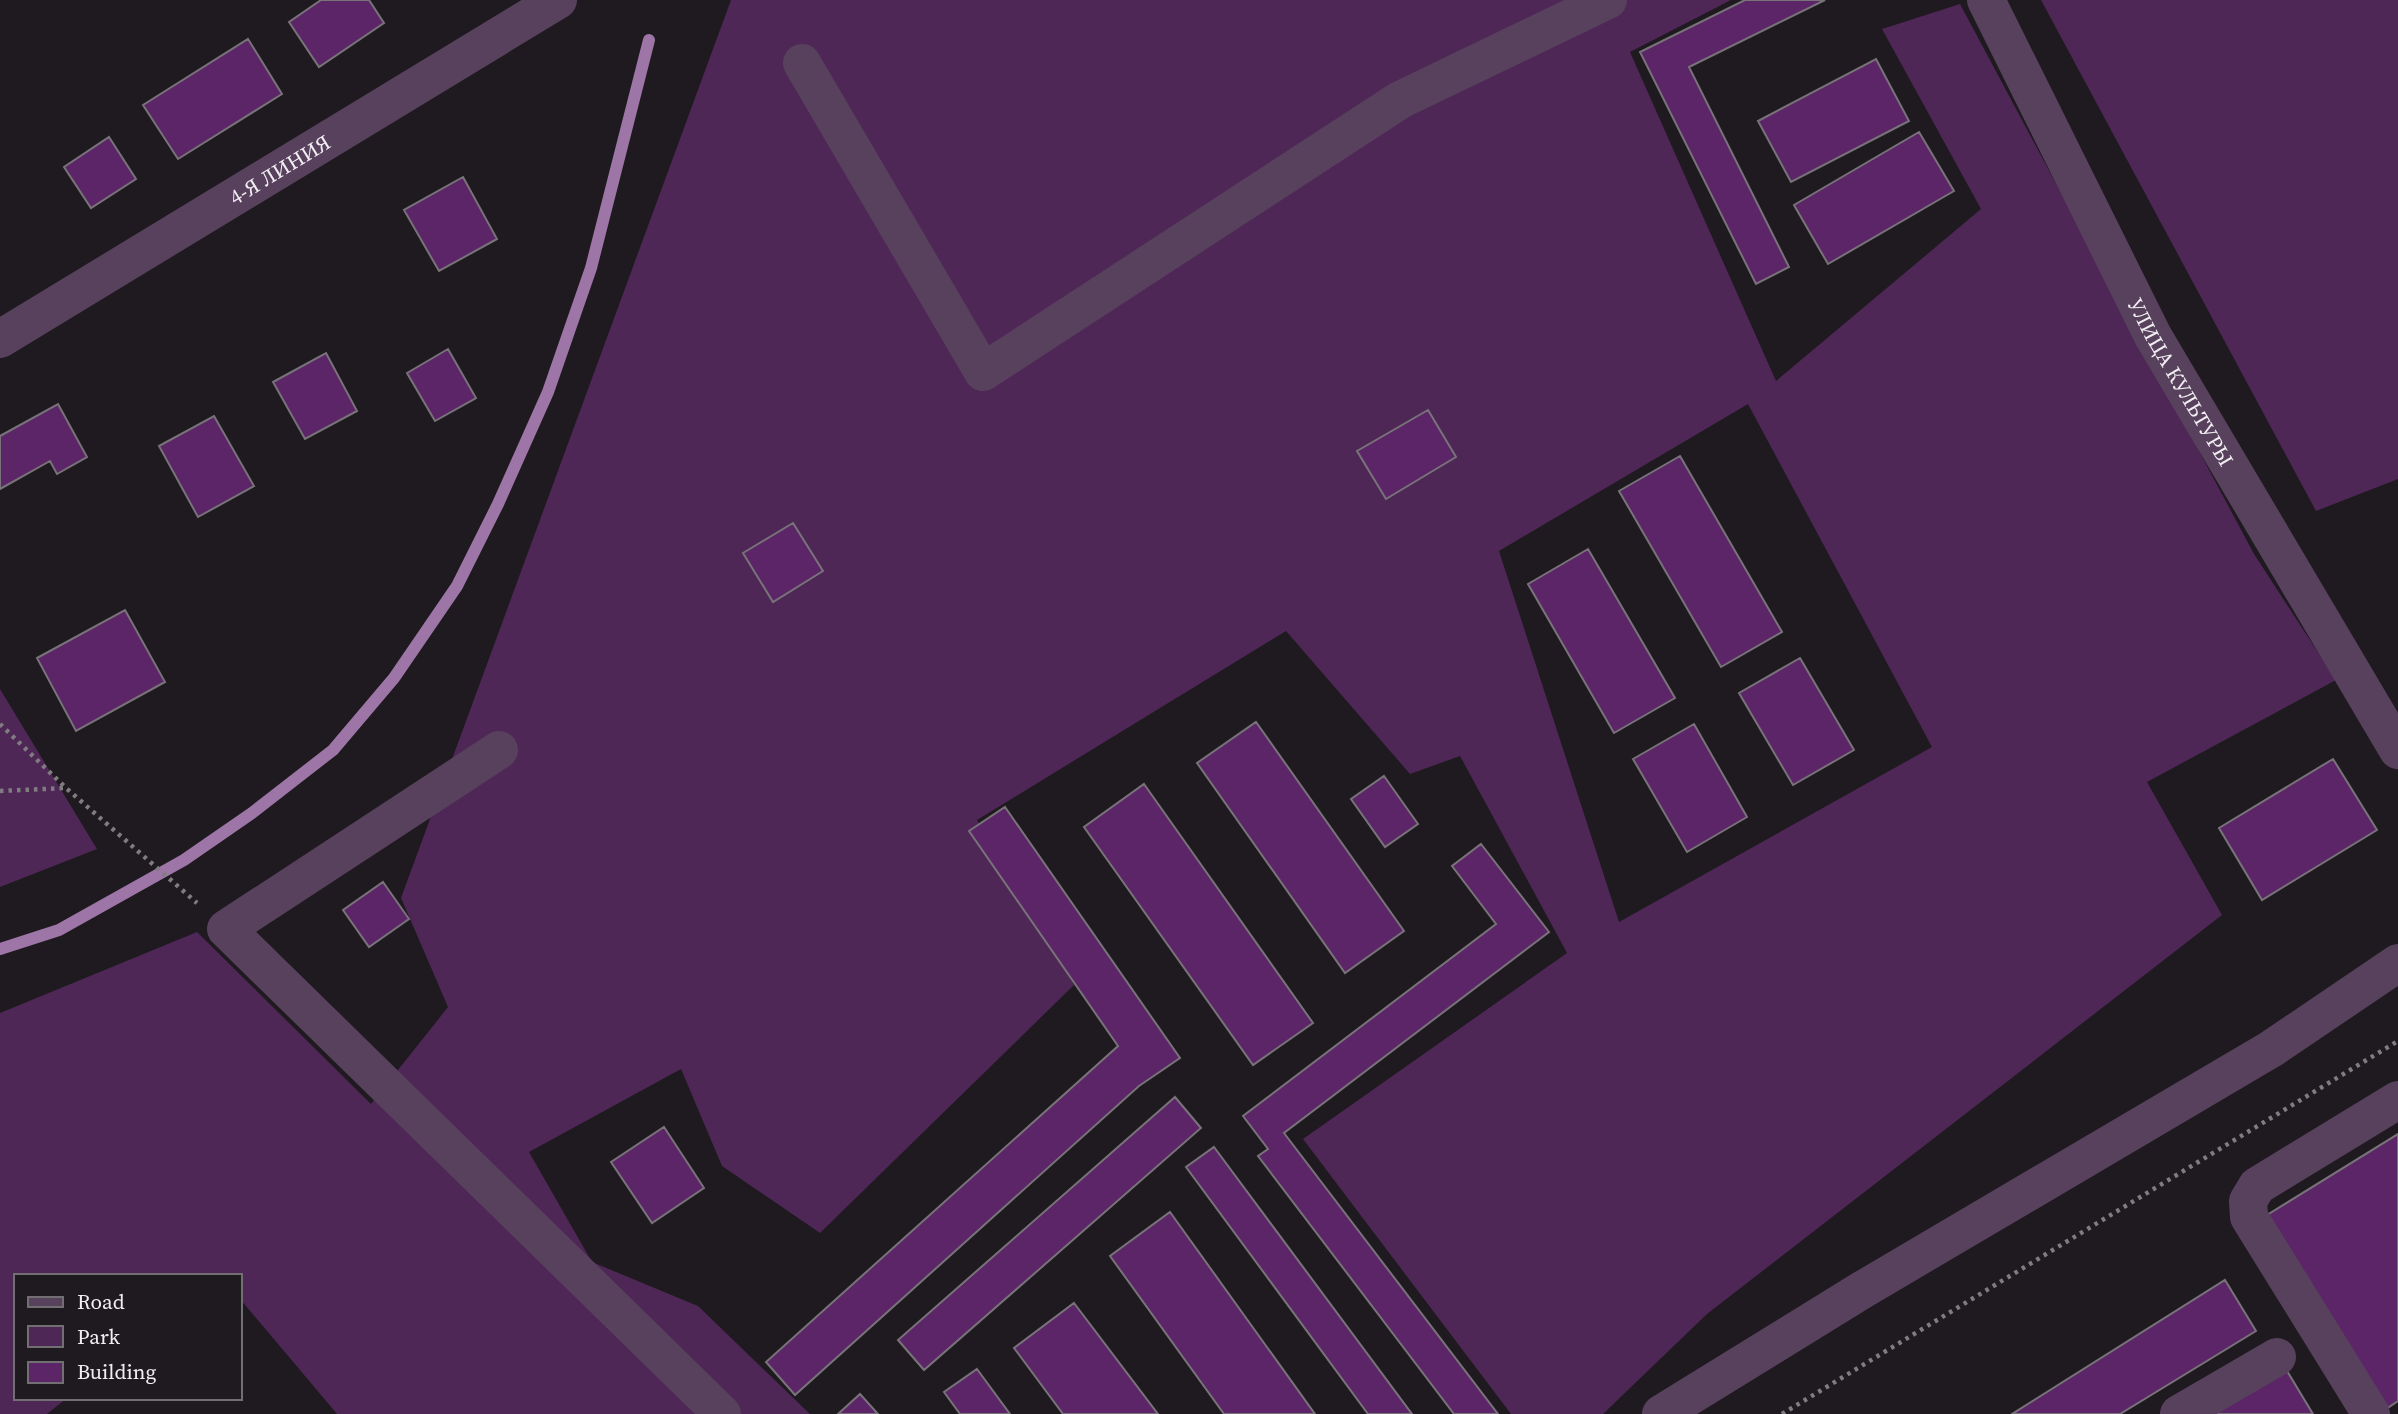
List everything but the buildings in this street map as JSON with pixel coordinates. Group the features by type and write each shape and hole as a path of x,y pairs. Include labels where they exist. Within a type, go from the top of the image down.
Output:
{"street":[{"name":"4-Я ЛИНИЯ","path":"0,338 558,0"},
{"path":"802,63 982,372 1400,100 1608,0"},
{"name":"УЛИЦА КУЛЬТУРЫ","path":"1986,0 2153,336 2398,750"},
{"path":"499,750 226,929 722,1414"},
{"path":"1661,1414 1862,1290 2271,1049 2398,963"},
{"path":"2371,1414 2249,1217 2248,1201 2257,1186 2398,1100"},
{"path":"2179,1414 2277,1357"}],"path":[{"path":"0,724 66,788 226,929"},
{"path":"0,791 66,788"},
{"path":"1782,1414 2398,1041"}],"green space":[{"path":"731,0 1731,0 1630,52 1776,381 1981,209 1882,29 1960,4 2254,554 2336,680 2147,782 2222,915 1707,1314 1603,1414 1511,1414 1303,1139 1567,953 1460,756 1410,774 1286,631 977,820 1074,985 820,1233 722,1166 681,1069 529,1152 592,1262 698,1306 810,1414 337,1414 242,1301 242,1274 14,1274 14,1400 64,1400 47,1414 0,1414 0,1013 197,932 371,1104 448,1007 401,898","holes":["1748,404 1932,747 1619,922 1499,551"]},
{"path":"2041,0 2398,0 2398,479 2316,511"},
{"path":"0,689 97,849 0,887"}],"waterway":[{"path":"0,949 59,930 184,860 252,813 333,750 394,678 457,586 498,504 548,392 591,268 649,40"}]}
